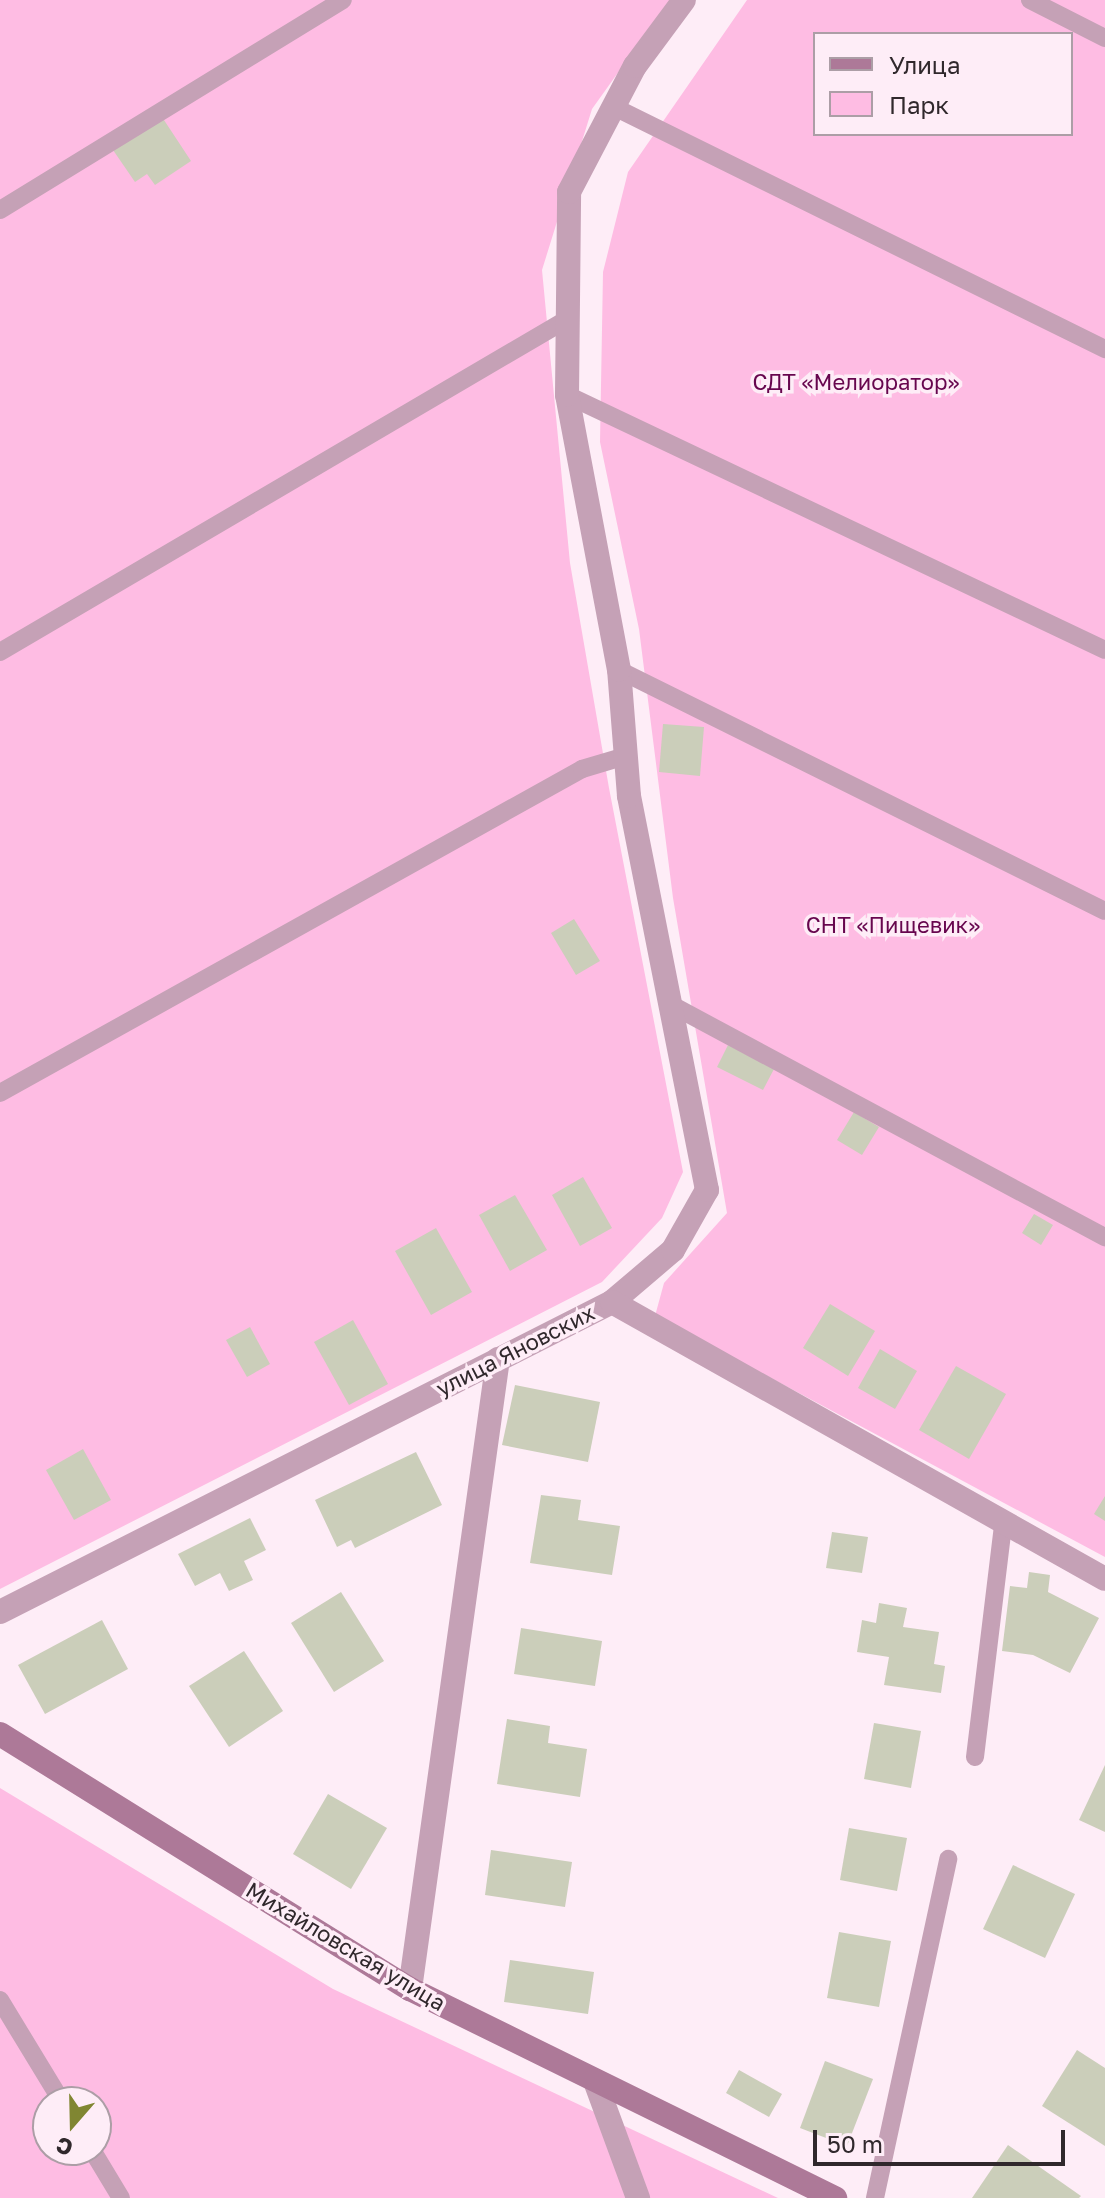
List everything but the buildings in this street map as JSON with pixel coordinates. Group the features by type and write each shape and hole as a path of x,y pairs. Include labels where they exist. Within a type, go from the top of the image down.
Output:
{"street":[{"path":"612,1302 673,1250 707,1190 629,796 619,670 567,395 569,192 635,66 684,0"},
{"name":"улица Яновских","path":"0,1612 612,1302 1105,1579"},
{"path":"410,1989 498,1359"},
{"name":"Михайловская улица","path":"0,1734 410,1989 835,2198"},
{"path":"595,2081 638,2198"}],"lane":[{"path":"0,210 343,0"},
{"path":"1030,0 1105,38"},
{"path":"612,106 1105,349"},
{"path":"0,652 569,318"},
{"path":"567,395 1105,650"},
{"path":"619,670 1105,911"},
{"path":"0,1093 582,769 626,756"},
{"path":"668,1003 1105,1237"},
{"path":"975,1757 1003,1524"},
{"path":"875,2198 948,1859"},
{"path":"0,2000 52,2086"},
{"path":"102,2166 121,2198"}],"green space":[{"path":"0,0 670,0 592,109 542,270 570,563 609,788 683,1172 662,1218 602,1282 0,1589"},
{"path":"747,0 1105,0 1105,1557 655,1316 664,1283 727,1213 673,898 639,629 600,442 603,272 628,172"},
{"path":"0,1788 333,1989 778,2198 0,2198"}],"park label":[{"name":"СДТ «Мелиоратор»","path":"856,382"},
{"name":"СНТ «Пищевик»","path":"893,925"}]}
